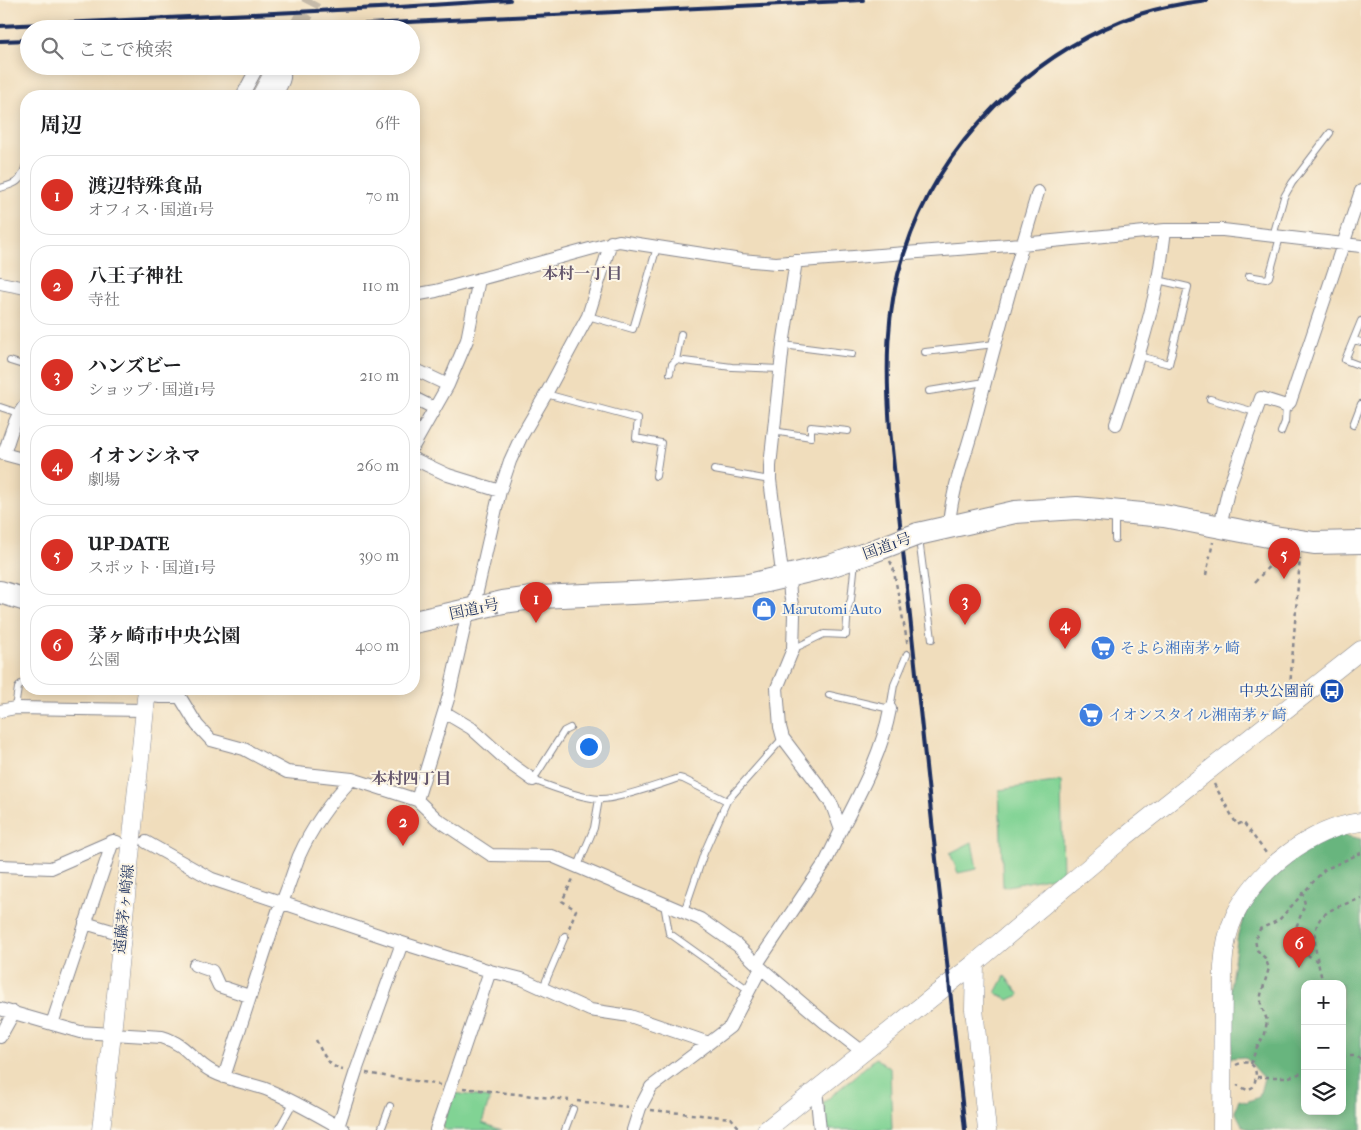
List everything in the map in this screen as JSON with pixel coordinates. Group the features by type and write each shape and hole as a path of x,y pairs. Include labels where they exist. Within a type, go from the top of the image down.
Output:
{"highway":[{"name":"国道1号","path":"420,620 480,603 539,597 654,592 749,584 871,555 918,534 1016,512 1077,508 1115,511 1164,516 1217,533 1314,543 1361,542"},
{"path":"1,594 20,599"}],"street":[{"path":"248,90 263,75"},
{"path":"263,90 268,75"},
{"path":"278,90 285,75"},
{"path":"1217,533 1229,488 1261,398 1286,406 1290,402 1361,191"},
{"path":"949,526 950,511 958,476 1038,192"},
{"path":"1116,424 1138,356 1158,280 1165,230"},
{"path":"420,294 619,241 741,260 776,263 1022,244 1165,230 1223,230 1361,246"},
{"path":"417,800 444,712 458,660 466,620 480,603 500,490 510,461 521,437 588,316 611,242"},
{"path":"796,261 780,369 770,480 781,565 787,576 794,615 793,649 777,688 780,727 783,738 832,805 841,830"},
{"path":"420,434 448,385 467,340 479,279"},
{"path":"0,284 20,287"},
{"path":"420,372 448,385"},
{"path":"420,401 434,408"},
{"path":"20,413 2,454 20,458"},
{"path":"420,462 448,475 500,490"},
{"path":"766,1130 975,963 1126,836 1361,650"},
{"path":"0,711 15,708 170,695"},
{"path":"180,695 197,725 211,740 244,749 287,772 352,779 417,800 437,819 491,855 552,856 700,919 737,945 823,1021 863,1052"},
{"name":"遠藤茅ヶ崎線","path":"101,1130 145,698"},
{"path":"633,1130 640,1108 651,1087 730,1027 750,991 759,966 826,862 875,761 886,731 890,709"},
{"path":"444,712 471,728 512,765 533,780"},
{"path":"224,1077 249,996 300,855 320,820 352,779"},
{"path":"1222,1130 1224,948 1236,915 1246,896 1258,881 1285,856 1308,840 1328,830 1346,824 1361,822"},
{"path":"0,866 51,868 115,842 84,923 52,1024"},
{"path":"146,842 212,879 402,944 522,979 542,990 590,1010 630,1016 709,1042"},
{"path":"84,923 122,934"},
{"path":"0,1008 80,1032 162,1037 173,1040 212,1071 224,1077 268,1090 340,1129 356,1071 402,944"},
{"path":"975,963 974,1010 987,1130"},
{"path":"195,965 212,971 219,986 249,996"},
{"path":"436,1130 490,971"},
{"path":"0,1037 14,1012"},
{"path":"816,1089 820,1130"}],"lane":[{"path":"1249,276 1266,279 1269,277 1284,197 1330,133"},
{"path":"0,188 20,180"},
{"path":"588,316 633,329 657,247"},
{"path":"1138,356 1169,364 1188,288 1158,280"},
{"path":"1361,321 1346,360 1361,366"},
{"path":"670,373 672,364 676,360 681,334"},
{"path":"1354,340 1361,342"},
{"path":"925,352 996,344"},
{"path":"783,345 852,354"},
{"path":"676,360 732,368 780,369"},
{"path":"10,361 20,364"},
{"path":"929,391 985,382"},
{"path":"546,394 638,419 636,438 661,443 656,476"},
{"path":"1210,399 1256,412"},
{"path":"1353,425 1361,404"},
{"path":"1281,432 1285,422 1286,406"},
{"path":"0,407 20,408"},
{"path":"773,431 811,436 811,427 848,431"},
{"path":"714,470 770,480"},
{"path":"1115,511 1115,539"},
{"path":"918,534 932,639"},
{"path":"793,649 824,634 846,635 848,607 871,555"},
{"path":"829,695 890,709 894,685 907,654"},
{"path":"15,708 20,685"},
{"path":"570,728 564,730 533,780 551,787 599,799 615,797 679,778 727,801"},
{"path":"684,912 704,853 727,801 783,738"},
{"path":"578,866 594,828 599,799"},
{"path":"664,904 669,933 750,991"},
{"path":"542,990 565,936"},
{"path":"278,1130 293,1103"},
{"path":"382,1130 390,1106"},
{"path":"565,1130 573,1109"}],"path":[{"path":"1206,575 1217,533"},
{"path":"1255,582 1283,550"},
{"path":"1290,691 1300,552"},
{"path":"871,555 893,567 906,628 909,652 907,654"},
{"path":"480,603 500,616"},
{"path":"1214,784 1237,825 1243,822 1270,859"},
{"path":"1251,1064 1264,1034 1267,1020 1261,1005 1261,995 1269,968 1265,958 1257,950 1255,940 1260,929 1279,920 1302,892 1324,870 1361,853"},
{"path":"565,936 576,910 562,901 578,870 578,866"},
{"path":"1302,892 1305,904 1292,938 1302,952 1318,962"},
{"path":"1322,980 1315,935 1319,920 1326,913 1361,898"},
{"path":"316,1040 326,1060 339,1069 451,1087 731,1118 742,1130"},
{"path":"1346,1056 1354,1056 1361,1059"},
{"path":"1232,1070 1238,1064 1244,1062 1251,1064 1256,1069 1257,1077 1253,1086 1247,1090 1238,1087 1232,1081"},
{"path":"1257,1077 1289,1077 1301,1073"}],"green space":[{"path":"1061,781 1063,875 1003,887 999,790"},
{"path":"1338,834 1361,839 1361,1130 1251,1130 1242,1125 1235,1111 1239,1100 1246,1102 1259,1097 1264,1078 1245,1057 1230,1058 1232,1044 1228,1026 1229,995 1238,934 1247,908 1271,876 1296,852"},
{"path":"972,842 977,869 958,873 950,853"},
{"path":"1005,976 1020,995 1009,1000 996,993"},
{"path":"876,1058 890,1068 892,1130 826,1130 823,1103"},
{"path":"454,1093 490,1098 482,1123 502,1130 447,1130 442,1128"}],"tunnel":[{"path":"302,20 312,0"}],"railway":[{"path":"126,20 510,0"},
{"path":"420,22 863,0"},
{"path":"965,1130 890,430 888,341 893,297 904,254 920,213 940,175 965,139 994,107 1027,77 1062,52 1100,31 1140,14 1173,5 1207,0"},
{"path":"0,26 20,25"},
{"path":"0,41 20,40"}],"place":[{"name":"UP-DATE","path":"1284,579"},
{"name":"Marutomi Auto","path":"764,609"},
{"name":"渡辺特殊食品","path":"536,623"},
{"name":"ハンズビー","path":"965,625"},
{"name":"そよら湘南茅ヶ崎","path":"1103,648"},
{"name":"イオンシネマ","path":"1065,649"},
{"name":"中央公園前","path":"1332,691"},
{"name":"イオンスタイル湘南茅ヶ崎","path":"1091,715"},
{"name":"八王子神社","path":"403,846"},
{"name":"茅ヶ崎市中央公園","path":"1299,968"}],"district":[{"name":"本村一丁目","path":"582,273"},
{"name":"本村四丁目","path":"411,778"}]}
